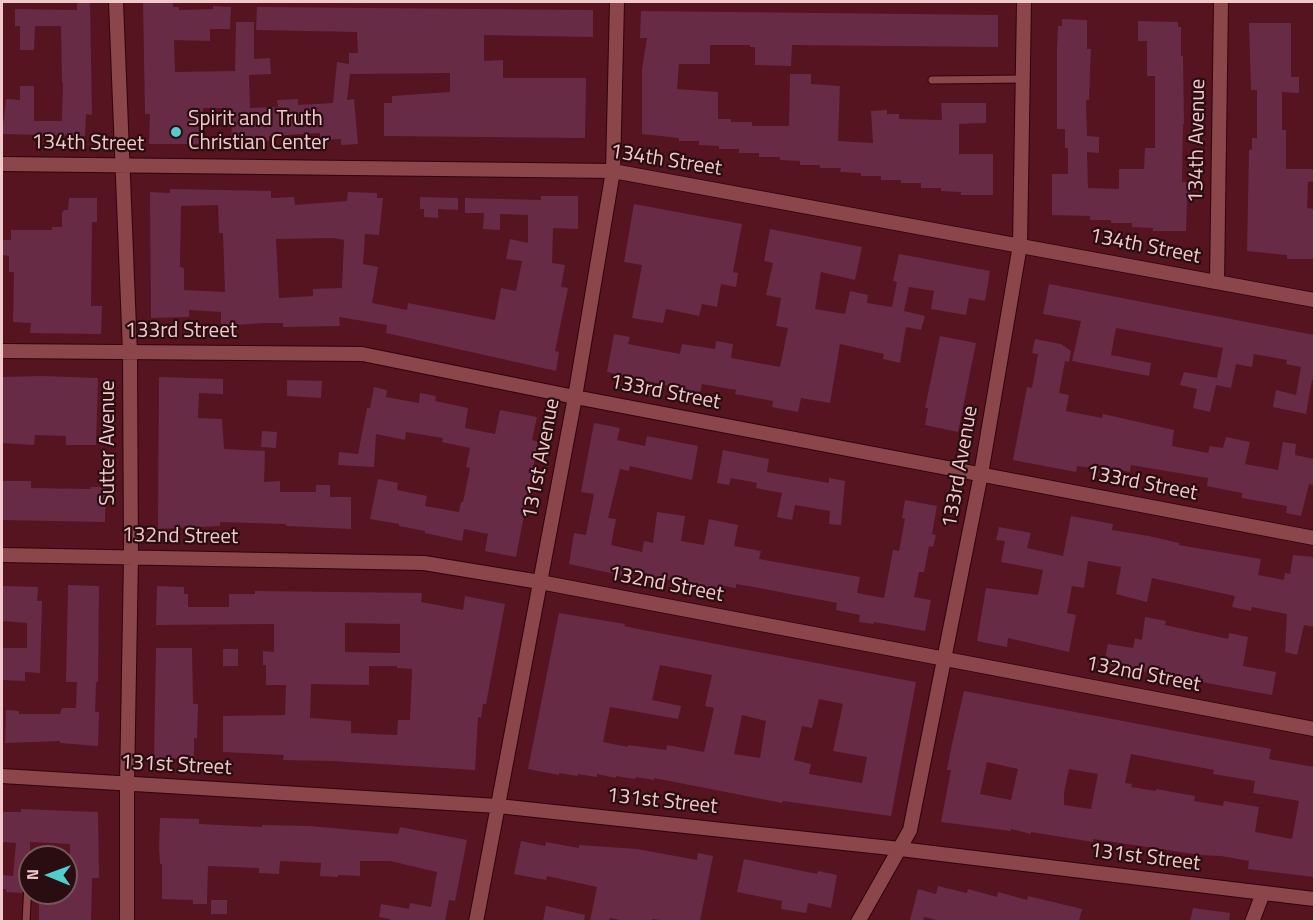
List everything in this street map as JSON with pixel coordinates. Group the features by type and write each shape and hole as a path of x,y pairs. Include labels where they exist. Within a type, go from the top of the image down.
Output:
{"street":[{"name":"Sutter Avenue","path":"116,2 130,353 131,556 127,921"},
{"name":"131st Avenue","path":"476,921 575,397 613,171 617,2"},
{"name":"133rd Avenue","path":"858,921 910,830 946,659 981,474 1020,245 1024,2"},
{"name":"134th Avenue","path":"1217,282 1221,2"},
{"name":"134th Street","path":"2,164 613,171 1314,300"},
{"name":"133rd Street","path":"2,351 362,354 1314,538"},
{"name":"132nd Street","path":"2,555 424,563 540,582 1314,729"},
{"name":"131st Street","path":"2,776 498,806 900,849 1314,899"},
{"path":"1252,921 1263,893"}],"lane":[{"path":"932,80 1023,79"},
{"path":"26,921 27,905"}],"building":[{"path":"77,2 90,2 92,115 86,114 85,136 2,134 6,99 20,100 20,86 34,86 34,121 62,121 61,26 35,26 34,50 20,50 20,26 15,26 15,9 77,10"},
{"path":"143,2 173,2 173,7 179,7 179,10 213,9 213,6 231,7 230,29 210,29 210,41 174,40 175,72 235,71 236,22 254,22 254,59 270,58 271,74 249,75 250,108 278,107 277,100 298,99 298,105 333,103 337,62 349,64 349,53 358,53 357,32 256,30 257,7 593,10 593,37 484,35 484,61 503,60 503,78 586,78 585,138 384,136 384,103 392,103 392,96 450,92 450,73 350,74 347,100 354,99 358,144 341,145 341,139 320,140 320,133 269,136 269,141 232,141 231,108 203,108 202,144 149,144 150,114 145,114"},
{"path":"641,11 998,15 998,47 792,45 791,66 755,65 755,47 750,47 750,45 710,45 710,64 679,64 677,89 718,92 718,119 731,119 731,122 752,122 752,126 789,126 790,74 811,74 811,84 840,86 838,141 873,143 871,111 887,110 887,114 899,114 899,119 942,120 941,103 986,103 986,123 959,124 959,154 993,154 993,195 961,195 961,192 941,191 941,188 921,188 921,183 881,180 881,176 861,176 861,173 840,172 841,168 800,165 800,161 780,160 780,157 759,157 759,153 739,153 739,149 719,149 719,146 699,145 699,141 679,141 679,138 642,134 642,69 647,38 640,38"},
{"path":"1062,19 1087,20 1087,49 1091,49 1089,100 1086,100 1087,136 1099,137 1099,153 1087,152 1088,188 1119,189 1119,169 1144,169 1145,148 1155,148 1155,76 1147,76 1147,41 1138,41 1138,21 1178,22 1178,27 1181,27 1184,124 1182,182 1191,182 1191,198 1187,198 1186,231 1153,231 1153,228 1132,227 1132,223 1090,220 1090,216 1052,215 1052,174 1068,174 1065,129 1057,129 1058,26 1062,26"},
{"path":"1249,23 1291,23 1291,77 1299,77 1299,93 1282,92 1282,130 1286,130 1286,169 1314,169 1314,181 1308,182 1307,208 1314,209 1314,259 1287,259 1287,255 1247,251 1249,150 1252,150 1252,138 1257,138 1257,90 1251,90"},
{"path":"170,189 271,191 271,198 294,197 295,205 347,201 348,192 377,193 377,198 383,198 379,235 365,234 363,264 378,267 372,303 407,310 408,303 495,320 501,288 516,291 522,261 506,259 510,239 528,243 528,215 500,214 500,230 483,229 484,213 465,213 465,198 541,200 541,196 578,196 578,229 553,228 552,263 565,265 561,287 568,288 555,351 559,352 556,371 386,333 387,325 339,317 340,326 283,327 283,323 263,323 235,325 235,329 221,329 221,312 189,310 189,317 151,318 150,192 170,193","holes":["218,205 219,233 223,233 225,292 184,290 184,268 180,267 181,206","333,238 344,240 342,288 313,289 313,296 279,298 276,239"]},
{"path":"420,197 458,198 458,210 438,209 438,218 424,217 424,209 420,209"},
{"path":"69,198 97,198 97,222 92,222 91,306 102,306 101,334 30,333 31,323 13,322 14,272 9,272 9,256 2,255 2,240 11,240 11,230 52,230 52,227 62,227 62,213 68,210"},
{"path":"634,204 742,224 733,272 738,273 736,287 721,284 717,307 702,304 699,316 666,309 663,323 632,318 642,265 624,262"},
{"path":"770,229 862,247 855,280 821,272 815,309 845,314 850,291 868,295 867,303 892,307 897,282 893,281 899,254 990,271 985,301 969,298 966,315 931,309 934,291 909,287 904,311 925,316 921,330 906,327 900,363 883,359 884,354 840,344 830,403 801,398 798,412 772,407 773,401 735,394 736,390 702,384 700,393 607,372 614,334 630,337 628,344 680,354 682,344 715,349 716,341 733,344 731,358 780,367 788,328 776,326 781,298 766,295 773,263 764,261"},
{"path":"1049,284 1314,335 1314,381 1312,380 1306,414 1273,407 1276,390 1296,395 1301,367 1286,364 1287,360 1254,354 1252,367 1236,364 1231,388 1216,385 1210,412 1193,408 1197,389 1180,385 1184,372 1217,378 1223,348 1116,328 1111,355 1151,363 1149,376 1072,361 1081,321 1043,314"},
{"path":"940,336 976,343 958,432 925,425 928,408 925,408"},
{"path":"1035,339 1061,344 1071,351 1069,362 1065,361 1059,393 1069,395 1066,411 1102,418 1103,414 1174,430 1172,446 1208,453 1210,446 1223,448 1226,437 1250,442 1245,464 1278,470 1283,442 1296,444 1295,455 1314,459 1314,485 1309,484 1301,516 1286,513 1287,506 1242,498 1242,493 1207,486 1208,478 1131,465 1130,472 1092,464 1091,468 1077,466 1076,472 1013,460 1027,387 1032,388 1038,354 1032,353"},
{"path":"2,377 98,378 96,445 66,445 66,436 35,435 34,445 2,443"},
{"path":"159,377 223,379 223,394 199,393 198,418 222,419 224,449 265,451 264,482 280,481 280,492 316,492 316,485 330,485 330,497 351,497 351,529 220,522 220,526 158,529"},
{"path":"287,380 322,381 321,398 287,396"},
{"path":"374,387 387,390 386,397 419,403 420,393 436,396 435,401 468,408 465,428 495,434 500,410 537,417 532,440 538,442 516,557 485,551 488,534 464,529 462,541 399,526 399,524 370,519 378,479 398,483 397,490 427,496 425,506 459,512 470,468 466,467 470,448 442,442 443,438 406,432 405,440 376,434 374,467 338,465 339,452 358,454 367,408 370,408"},
{"path":"594,423 620,428 617,440 645,446 647,436 698,446 692,480 630,466 629,471 620,469 608,518 616,519 611,545 642,552 644,541 653,543 657,512 685,516 681,541 704,545 709,519 738,525 734,546 761,551 759,559 860,577 857,593 884,598 893,550 899,551 905,519 902,518 905,500 937,506 932,534 936,535 933,547 929,546 924,572 919,572 914,597 931,600 925,631 874,622 873,624 859,622 860,615 836,610 837,603 754,587 736,584 736,588 718,585 717,589 634,573 633,578 569,564 574,533 586,535 594,494 581,492"},
{"path":"262,431 277,432 276,448 261,447"},
{"path":"723,450 769,459 767,472 829,483 829,478 845,481 841,525 829,524 830,511 795,505 792,520 777,517 782,493 756,488 757,483 731,478 729,485 717,483"},
{"path":"2,481 31,481 31,488 106,487 105,522 2,520"},
{"path":"1071,516 1113,524 1112,530 1149,536 1179,543 1179,545 1261,559 1258,575 1284,580 1285,573 1290,574 1293,555 1314,557 1314,627 1304,625 1297,655 1285,652 1287,614 1252,607 1251,611 1232,607 1235,596 1152,578 1147,602 1116,594 1121,567 1088,561 1084,588 1072,586 1067,613 1076,615 1069,652 1008,638 1007,647 977,641 986,588 1038,595 1043,570 1001,562 1005,541 996,540 999,527 1031,533 1027,548 1063,556"},
{"path":"68,585 99,586 98,682 96,682 95,712 99,712 98,746 60,743 60,741 5,743 6,710 19,711 19,714 60,714 62,708 76,708 77,682 66,682"},
{"path":"2,586 38,587 37,601 42,601 40,673 25,672 25,681 2,680 2,648 27,648 27,623 2,621"},
{"path":"157,586 184,587 184,594 188,594 188,607 229,607 229,594 255,594 255,591 422,593 421,602 463,610 465,596 505,604 486,704 483,704 481,718 478,717 475,770 283,760 284,755 223,752 223,716 285,715 286,685 266,685 266,665 263,665 263,651 274,652 274,624 156,625","holes":["345,623 400,624 400,653 345,652","369,666 397,666 397,668 412,669 410,720 398,720 397,735 351,733 351,721 310,718 311,684 369,685"]},
{"path":"559,613 916,682 891,816 783,801 782,803 654,778 654,780 616,776 616,778 597,774 597,777 559,773 559,775 528,769","holes":["660,665 712,675 705,706 714,708 704,752 667,745 666,750 628,745 628,747 603,742 610,707 678,719 681,706 652,700","819,699 843,704 833,751 867,757 862,783 809,774 811,764 794,760 802,726 812,728","742,715 766,721 760,758 734,754"]},
{"path":"1145,617 1166,621 1165,625 1228,639 1229,633 1248,637 1243,666 1276,672 1272,695 1104,664 1108,644 1133,648 1135,638 1142,640"},
{"path":"156,648 192,648 193,704 198,704 194,759 154,758"},
{"path":"223,649 238,649 238,666 223,666"},
{"path":"964,691 1271,749 1269,759 1314,767 1314,877 1248,869 1249,861 1221,856 941,822 951,770 947,770","holes":["1131,754 1214,770 1213,774 1255,781 1253,793 1299,801 1292,839 1255,832 1259,807 1224,801 1223,806 1194,801 1195,796 1131,787 1132,784 1125,783","987,762 1018,769 1011,800 980,794","1069,769 1098,774 1091,809 1064,805"]},
{"path":"21,809 98,812 99,878 92,878 91,921 39,921 39,905 78,905 78,845 30,842 30,845 18,845 18,893 6,892 6,889 2,889 2,875 13,876 16,843 2,842 2,812 21,812"},
{"path":"160,818 199,819 199,824 262,827 262,825 310,826 398,834 400,827 467,840 455,901 449,900 445,921 389,921 390,919 379,917 381,904 409,909 410,903 431,907 437,872 390,861 360,861 360,876 338,875 338,877 320,876 321,863 280,861 279,874 259,873 259,868 208,866 207,904 193,904 193,900 162,899"},
{"path":"521,841 545,846 546,842 579,848 579,845 637,849 697,860 698,853 713,856 700,921 652,919 652,921 625,921 610,918 609,921 590,921 597,887 547,876 546,880 514,874"},
{"path":"744,859 817,874 818,871 837,875 831,908 808,903 806,913 781,909 782,901 737,892"},
{"path":"938,886 967,893 968,889 997,897 998,892 1027,900 1028,896 1082,909 1079,921 941,921 924,917 923,921 910,920 918,889 936,894"},
{"path":"211,900 227,900 227,914 211,914"},
{"path":"546,906 585,915 584,921 543,921"},
{"path":"1193,908 1230,913 1229,921 1190,921"}],"place":[{"name":"Spirit and Truth Christian Center","path":"176,132"}]}
